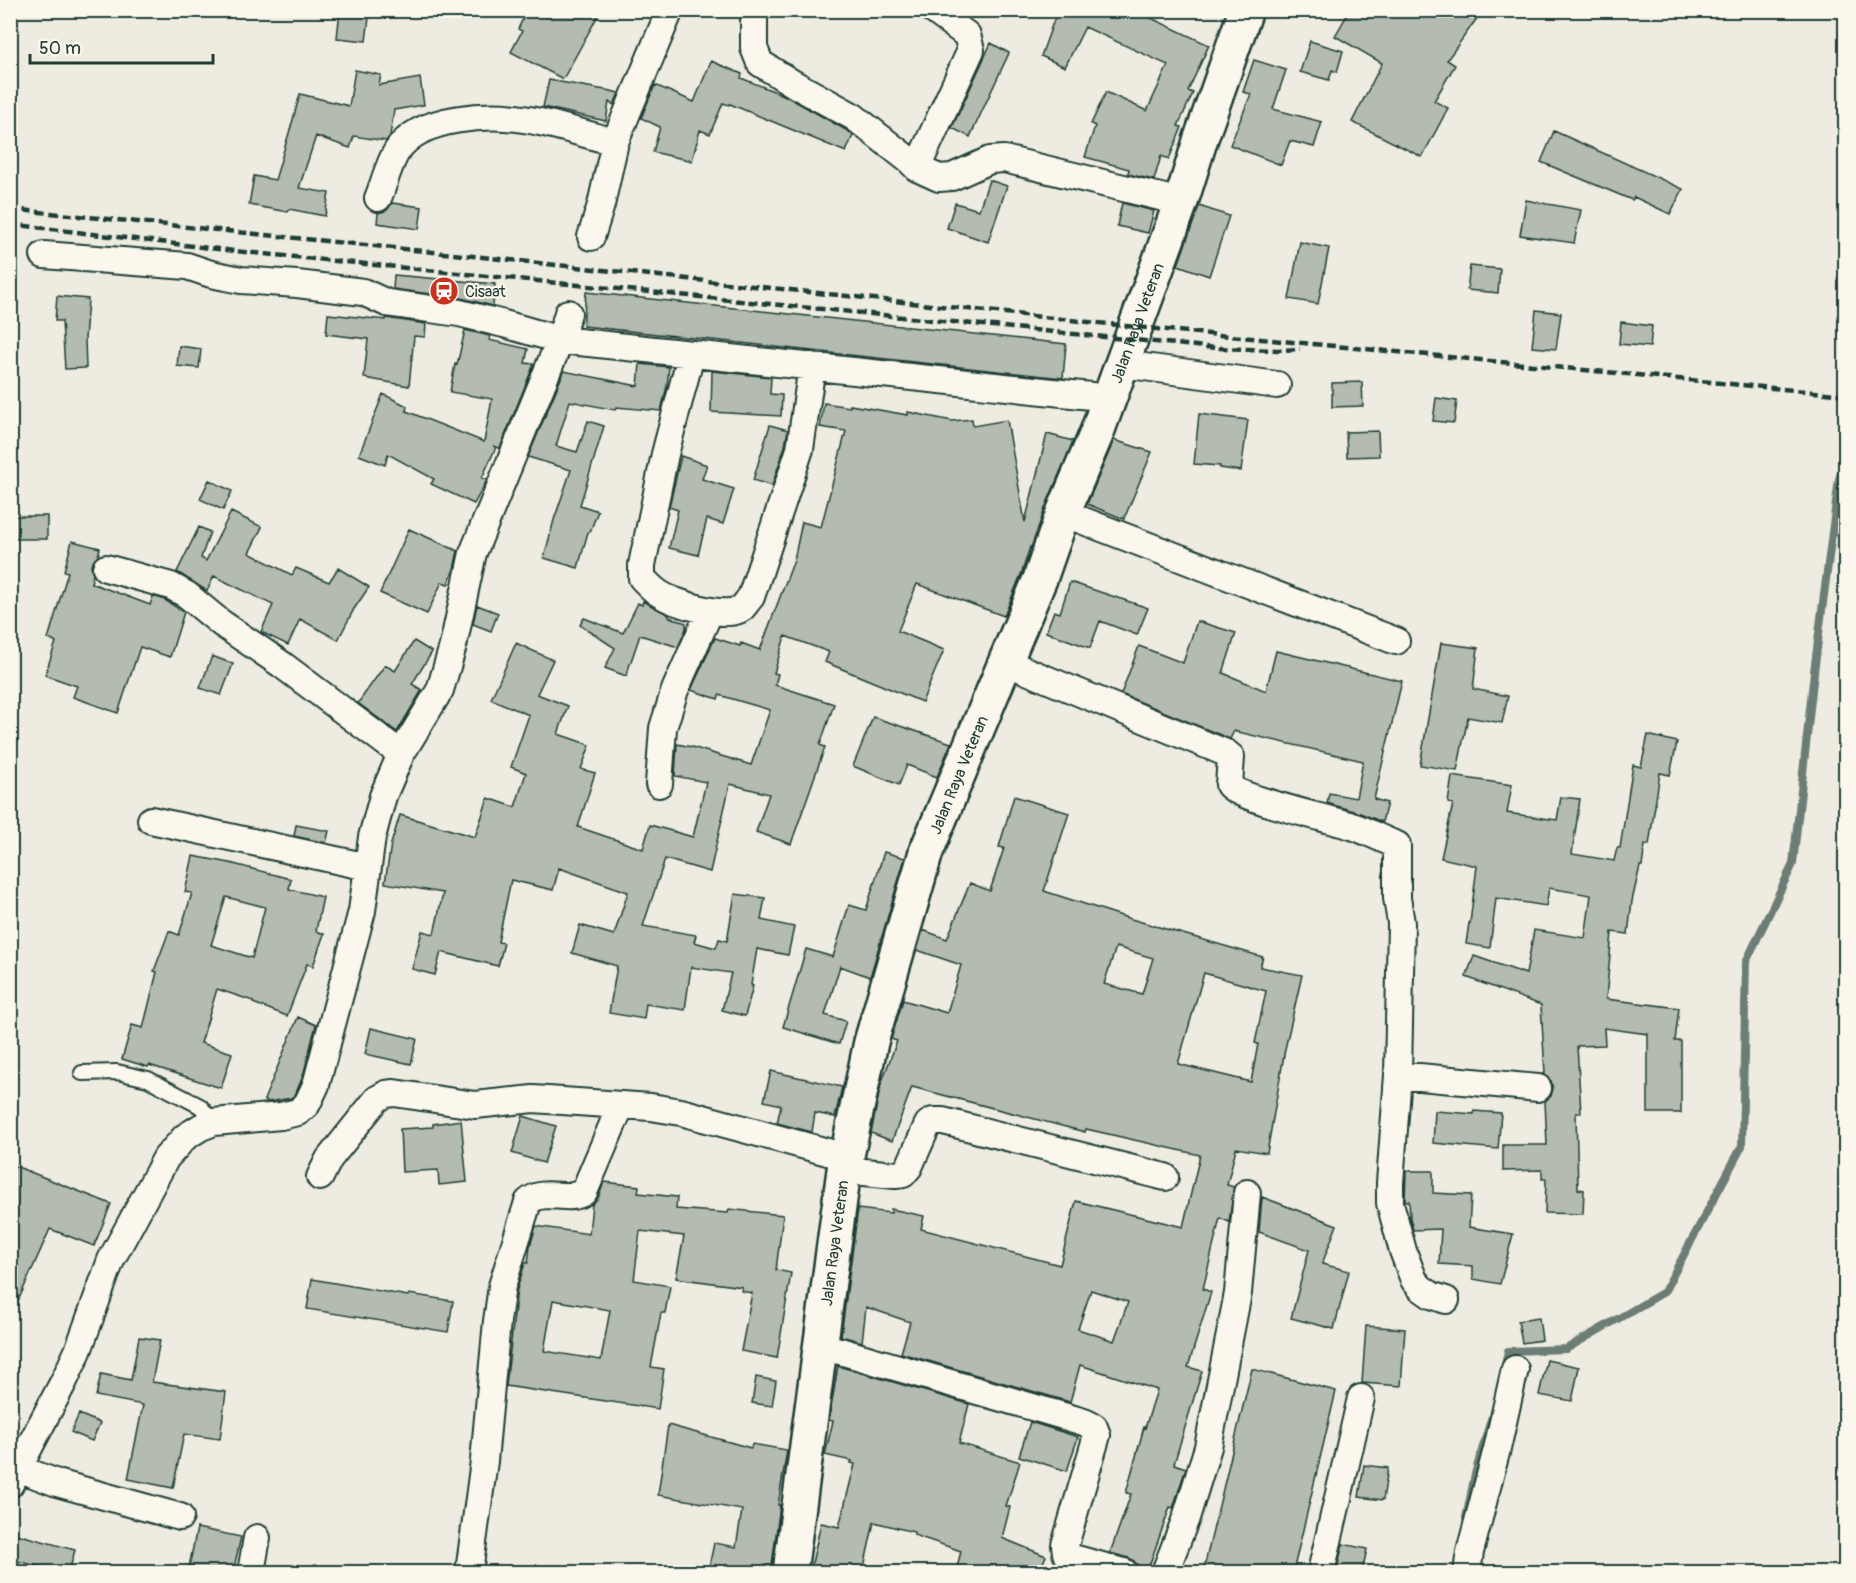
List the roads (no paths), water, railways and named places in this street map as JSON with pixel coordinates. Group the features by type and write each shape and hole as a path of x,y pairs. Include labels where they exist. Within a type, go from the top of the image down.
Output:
{"street":[{"path":"591,237 601,205 615,142 670,10"},
{"path":"754,10 754,48 760,63 854,117 910,160 917,168 939,178 952,177 990,160 1004,159 1181,202"},
{"path":"917,168 971,50 967,35 933,10"},
{"name":"Jalan Raya Veteran","path":"790,1572 845,1163 871,1042 926,852 1040,579 1063,513 1110,398 1181,202 1246,10"},
{"path":"378,198 396,152 407,140 426,128 459,119 493,117 529,120 615,142"},
{"path":"44,255 187,266 241,280 363,292 387,303 459,314 560,340 1110,398"},
{"path":"180,1516 27,1476 78,1351 111,1260 166,1158 185,1137 214,1122 281,1116 298,1112 308,1104 316,1085 362,910 372,837 383,796 401,754 440,690 453,646 473,552 560,340 568,313"},
{"path":"691,355 665,454 642,565 642,578 661,595 707,617 742,608 751,597 800,449 812,366"},
{"path":"1122,364 1277,385"},
{"path":"1063,513 1396,641"},
{"path":"106,568 171,586 187,595 221,623 281,664 401,754"},
{"path":"659,784 663,728 675,690 707,617"},
{"path":"1005,662 1226,753 1231,757 1229,785 1233,789 1262,801 1364,831 1397,845 1397,898 1401,923 1398,1075 1390,1203 1403,1251 1414,1280 1421,1288 1446,1300"},
{"path":"151,820 368,867"},
{"path":"1398,1075 1538,1088"},
{"path":"320,1177 329,1159 377,1099 394,1093 475,1105 533,1099 651,1107 681,1112 845,1163 895,1175 903,1173 909,1167 928,1124 933,1121 944,1121 1165,1177"},
{"path":"469,1572 484,1461 502,1286 528,1202 540,1195 574,1195 585,1192 621,1105"},
{"path":"1165,1572 1186,1518 1208,1447 1238,1293 1247,1193"},
{"path":"821,1347 1040,1409 1094,1427 1097,1435 1065,1545 1066,1553 1073,1558 1124,1572"},
{"path":"1467,1572 1515,1369"},
{"path":"1321,1572 1361,1398"},
{"path":"251,1572 257,1538"}],"lane":[{"path":"82,1073 117,1072 148,1079 200,1106 214,1122"}],"waterway":[{"path":"1504,1370 1508,1351 1566,1349 1664,1292 1742,1146 1746,962 1793,864 1814,672 1839,479 1846,458"},
{"path":"1466,1518 1475,1474 1491,1419"}],"railway":[{"path":"10,209 1136,327 1846,395"},
{"path":"10,224 234,251 1216,348 1300,349"}],"place":[{"name":"Cisaat","path":"444,291"}]}
